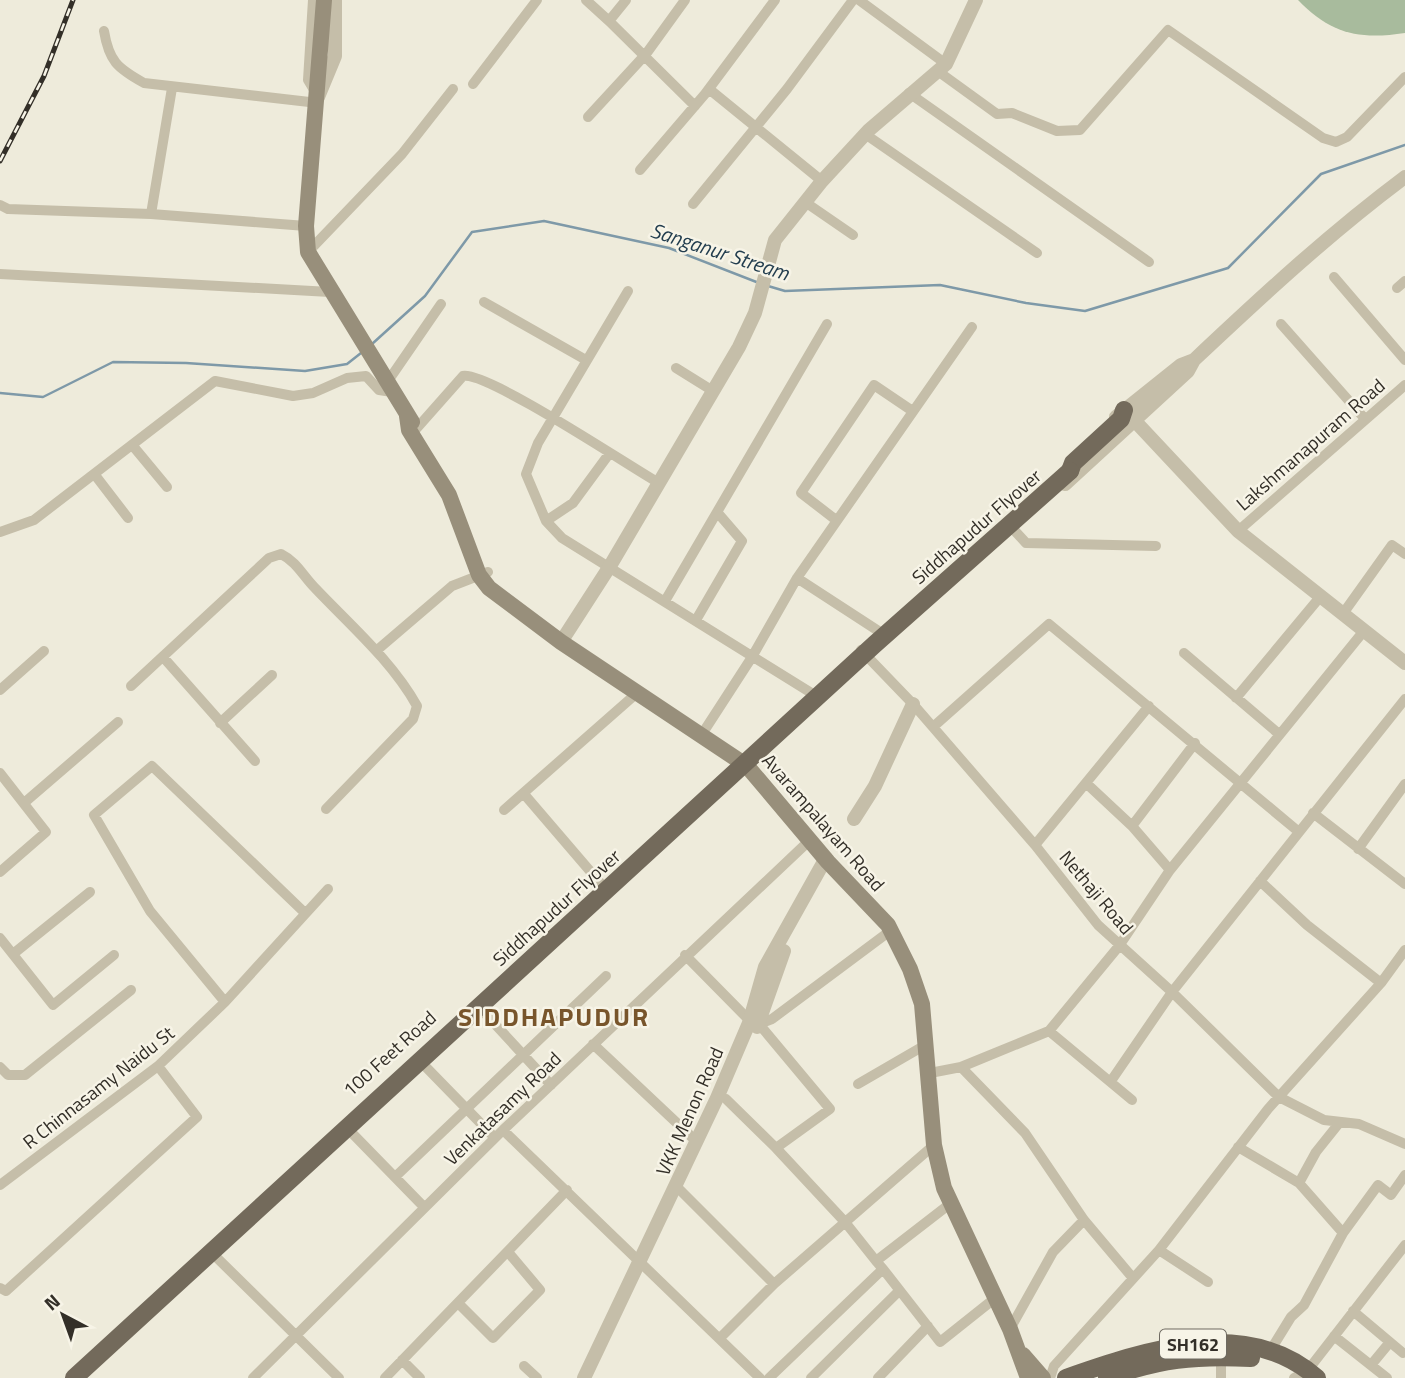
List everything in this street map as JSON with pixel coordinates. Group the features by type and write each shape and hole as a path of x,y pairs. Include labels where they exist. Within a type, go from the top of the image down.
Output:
{"main road":[{"path":"324,0 306,226 308,252 358,338 412,422 409,430 453,503 484,573 563,639 706,728 745,760"},
{"name":"Siddhapudur Flyover","path":"74,1378 875,644 1070,471 1121,419 1129,415"},
{"name":"Siddhapudur Flyover","path":"1095,448 1118,436"},
{"name":"Avarampalayam Road","path":"563,639 637,693 745,760 827,860 890,931 910,969 922,1004 930,1073 934,1145 944,1188 1010,1329 1028,1378"},
{"name":"100 Feet Road","path":"81,1378 211,1252 603,885 745,760"},
{"name":"100 Feet Road","path":"67,1378 349,1130 745,760"},
{"name":"SH162","path":"1066,1378 1146,1351 1207,1342 1222,1350 1263,1359 1303,1376"},
{"path":"1017,1347 1043,1378"},
{"name":"SH162","path":"1107,1378 1151,1362 1222,1350 1270,1351 1303,1376"}],"street":[{"path":"313,0 308,80 318,95"},
{"path":"318,95 335,56 335,0"},
{"path":"473,84 537,0"},
{"path":"586,0 646,54 695,106"},
{"path":"609,21 626,0"},
{"path":"588,117 646,54 685,0"},
{"path":"640,170 709,89 775,0"},
{"path":"693,204 757,128 853,0"},
{"path":"859,0 997,114 1012,113 1057,131 1080,130 1168,30 1324,138 1336,142 1347,137 1405,77"},
{"path":"563,639 659,483 755,313 775,240 822,181 865,134 909,93 943,68 976,0"},
{"path":"104,31 108,55 126,73 144,83 172,88 318,95"},
{"path":"151,214 172,88"},
{"path":"308,252 402,154 453,89"},
{"path":"709,89 822,181"},
{"path":"909,93 1149,261"},
{"path":"865,134 1037,253"},
{"path":"745,760 864,653 880,632 1129,415 1181,365 1194,360 1259,298 1366,206 1405,177"},
{"path":"805,202 853,235"},
{"path":"0,205 8,209 151,214 306,226"},
{"path":"0,274 330,292"},
{"path":"1334,277 1405,360"},
{"path":"628,291 552,419 526,474 546,521 562,538 813,694"},
{"path":"484,302 586,360"},
{"path":"0,532 34,520 215,381 293,396 313,393 348,378 366,376 379,390 387,385 441,304"},
{"path":"665,601 827,324"},
{"path":"1281,324 1365,419"},
{"path":"706,728 752,657 797,578 911,410 972,327"},
{"path":"676,368 713,391"},
{"path":"412,422 463,376 469,375 552,419 659,483"},
{"path":"836,520 801,493 874,385 911,410"},
{"name":"Lakshmanapuram Road","path":"1238,531 1405,385"},
{"path":"745,760 813,694 1014,530 1118,436 1129,415"},
{"path":"1129,415 1238,531 1405,663"},
{"path":"133,446 167,486"},
{"path":"546,521 573,503 609,454"},
{"path":"95,475 128,518"},
{"path":"696,621 742,541 717,512"},
{"path":"1014,530 1026,543 1069,547 1102,543 1156,547"},
{"path":"1342,615 1392,545 1405,554"},
{"path":"131,686 269,558 281,554 293,560 309,582 376,651 417,706 413,719 326,809"},
{"path":"376,651 452,586 484,573"},
{"path":"797,578 880,632"},
{"path":"1236,698 1320,597"},
{"path":"933,727 1049,624 1299,832"},
{"path":"930,1073 961,1067 1049,1031 1119,946 1170,870 1363,632"},
{"path":"0,690 44,651"},
{"name":"Nethaji Road","path":"864,653 933,727 1035,845 1098,925 1172,992 1279,1097 1324,1120 1359,1124 1405,1144"},
{"path":"1184,653 1279,734"},
{"path":"163,657 255,761"},
{"path":"220,723 272,675"},
{"path":"504,810 637,693"},
{"path":"1111,1081 1172,992 1405,699"},
{"path":"854,819 875,786 913,705"},
{"path":"1035,845 1149,706"},
{"path":"24,803 118,722"},
{"path":"1132,826 1195,743"},
{"path":"225,1002 150,911 94,815 152,766 305,913"},
{"path":"0,773 46,832 1,870"},
{"path":"1086,783 1132,826 1170,870"},
{"path":"1358,849 1401,797 1405,784"},
{"path":"524,794 603,885"},
{"path":"1313,813 1405,884"},
{"name":"Venkatasamy Road","path":"253,1378 499,1134 685,955 811,839"},
{"name":"VKK Menon Road","path":"584,1378 726,1099 775,968 827,860"},
{"path":"1260,881 1307,925 1381,983"},
{"name":"R Chinnasamy Naidu St","path":"0,1185 158,1066 225,1002 328,889"},
{"path":"13,954 90,892"},
{"path":"754,1023 772,1018 890,931"},
{"path":"0,938 53,1005 114,956"},
{"path":"1050,1378 1054,1366 1159,1250 1279,1097 1381,983 1405,950"},
{"path":"685,955 754,1023 830,1109 776,1148"},
{"path":"395,1177 467,1110 523,1052 606,976"},
{"path":"0,1068 8,1075 25,1075 131,990"},
{"path":"481,1009 551,1085"},
{"name":"VKK Menon Road","path":"680,1189 696,1141 754,1023"},
{"path":"1049,1031 1132,1100"},
{"path":"593,1044 696,1141"},
{"path":"858,1084 927,1044"},
{"path":"422,1063 467,1110 568,1190 642,1267 760,1378"},
{"path":"0,1288 6,1291 197,1117 158,1066"},
{"path":"961,1067 1025,1133 1084,1220 1132,1277"},
{"path":"726,1099 845,1222 940,1342 994,1299"},
{"path":"1298,1183 1316,1152 1340,1122"},
{"path":"349,1130 424,1207"},
{"path":"720,1338 774,1284 934,1145"},
{"path":"1238,1147 1298,1183 1343,1233"},
{"path":"1270,1351 1291,1317 1304,1305 1343,1233 1378,1185 1391,1195 1405,1175"},
{"path":"680,1189 774,1284"},
{"path":"385,1378 568,1190"},
{"path":"769,1378 879,1265 951,1203"},
{"path":"1010,1329 1053,1252 1084,1220"},
{"path":"1303,1376 1405,1245"},
{"path":"1159,1250 1208,1282"},
{"path":"211,1252 339,1378"},
{"path":"458,1303 493,1338 540,1290 508,1252"},
{"name":"VKK Menon Road","path":"592,1378 642,1267"},
{"path":"811,1378 899,1291"},
{"path":"1353,1311 1403,1353"},
{"path":"878,1378 928,1326"},
{"path":"1334,1336 1387,1378"},
{"path":"1371,1365 1390,1342"},
{"path":"1221,1378 1222,1350"},
{"path":"402,1360 420,1378"},
{"path":"524,1366 537,1378"}],"green space":[{"path":"1298,0 1405,0 1405,33 1374,36 1347,32 1322,20"}],"waterway":[{"name":"Sanganur Stream","path":"768,286 785,291 940,285 1026,303 1085,311 1228,268 1321,174 1405,145"},
{"name":"Sanganur Stream","path":"372,344 425,296 472,232 544,221 669,248 759,283"},
{"name":"Sanganur Stream","path":"0,393 43,397 113,362 186,363 305,371 347,364 361,353"}],"railway":[{"path":"0,161 44,76 73,0"}],"district":[{"name":"SIDDHAPUDUR","path":"554,1016"}]}
